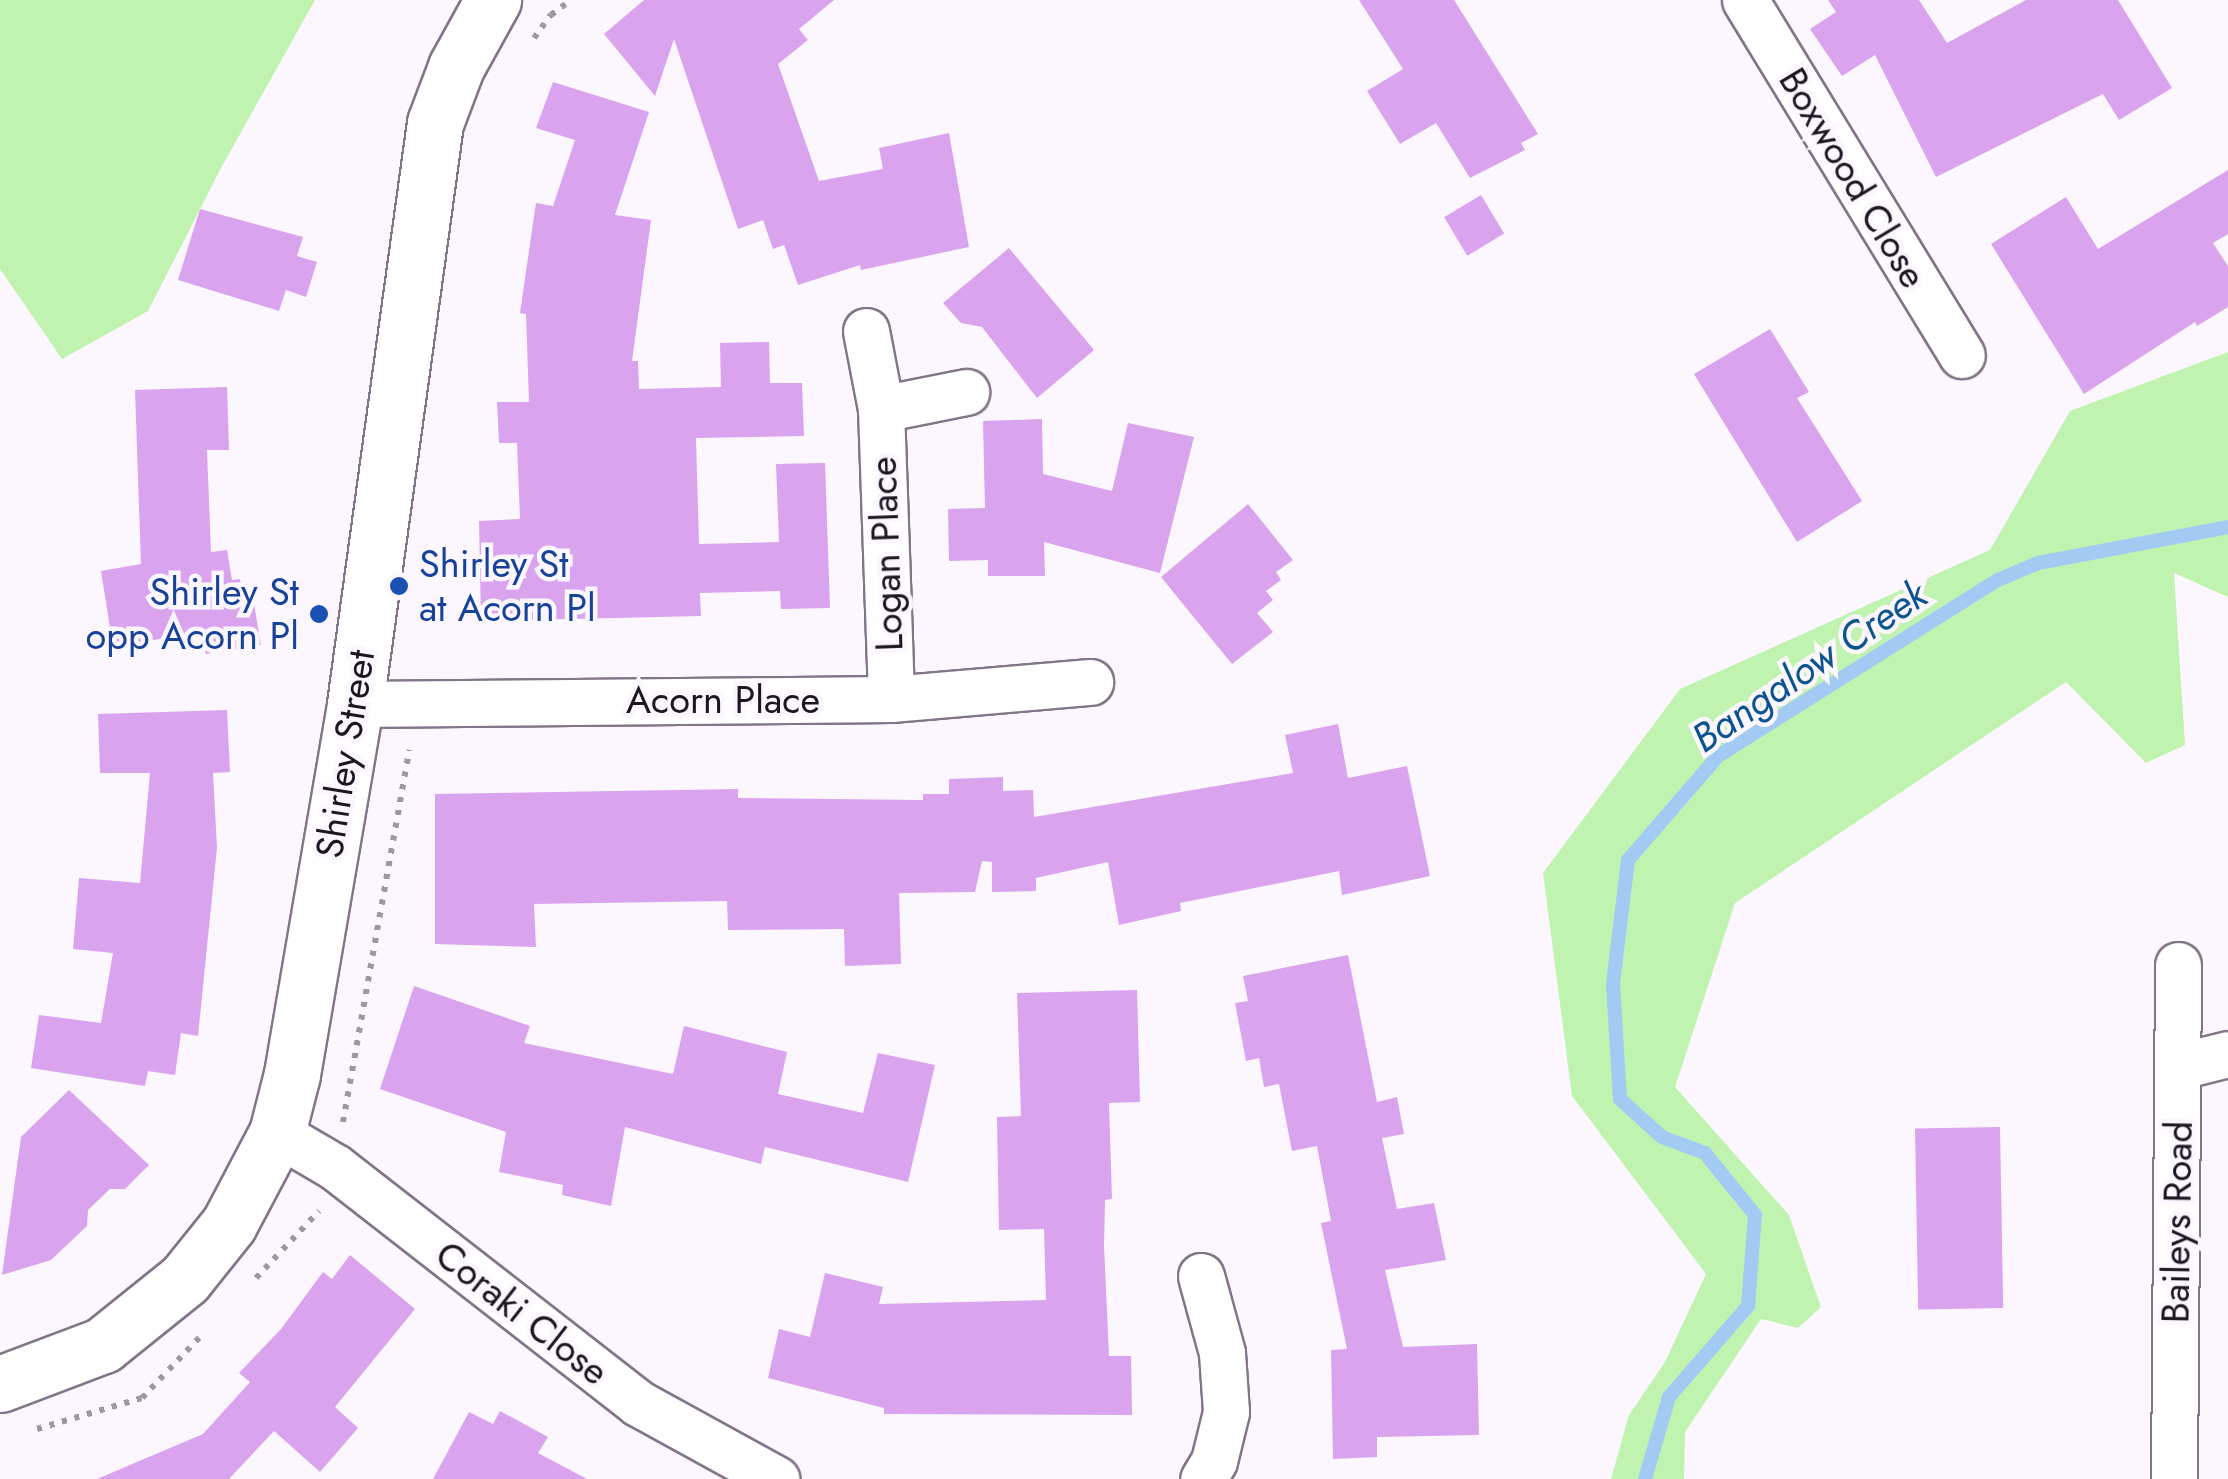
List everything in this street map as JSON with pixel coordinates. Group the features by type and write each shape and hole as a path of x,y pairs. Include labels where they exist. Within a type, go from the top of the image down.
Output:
{"street":[{"name":"Shirley Street","path":"0,1384 103,1345 185,1279 229,1224 278,1132 292,1074 355,704 435,123 456,67 492,0"},
{"name":"Boxwood Close","path":"1745,0 1962,356"},
{"name":"Logan Place","path":"866,331 881,409 890,699"},
{"name":"Logan Place","path":"881,409 966,392"},
{"name":"Acorn Place","path":"355,704 890,699 1090,682"},
{"name":"Baileys Road","path":"2174,1479 2178,964"},
{"path":"2180,1066 2228,1054"},
{"name":"Coraki Close","path":"278,1132 335,1168 638,1404 776,1479"},
{"path":"1201,1276 1222,1353 1226,1412 1214,1461 1202,1479"}],"green space":[{"path":"0,0 315,0 221,168 148,311 62,359 0,269"},
{"path":"2228,352 2228,597 2174,573 2185,745 2146,763 2066,682 1735,903 1675,1087 1789,1215 1821,1307 1798,1328 1761,1319 1685,1432 1684,1479 1611,1479 1629,1415 1665,1362 1706,1274 1572,1096 1543,873 1680,689 1990,550 2070,411"}],"building":[{"path":"644,0 834,0 799,29 808,40 778,64 819,181 883,169 879,148 949,133 969,247 861,270 860,265 798,285 784,245 773,249 763,220 738,229 674,39 655,96 604,34"},
{"path":"1359,0 1454,0 1538,134 1521,143 1525,150 1470,178 1436,123 1400,144 1367,91 1403,69"},
{"path":"1828,0 1919,0 1947,43 2026,0 2118,0 2172,88 2119,120 2103,94 1936,177 1875,55 1842,76 1810,29 1836,12"},
{"path":"553,82 649,112 615,215 651,220 632,361 638,361 639,389 721,387 720,343 769,342 770,383 802,383 804,436 696,438 699,544 779,542 776,464 825,463 830,608 781,609 780,591 700,593 701,616 481,621 479,521 520,519 517,443 499,443 497,402 529,402 526,314 520,313 536,203 553,206 575,140 536,128"},
{"path":"2228,170 2228,234 2213,243 2228,266 2228,307 2197,326 2195,322 2084,394 1991,244 2066,197 2098,249"},
{"path":"1481,195 1504,234 1467,256 1444,217"},
{"path":"200,209 303,237 297,256 317,262 306,297 286,290 279,311 178,280"},
{"path":"1009,248 1094,350 1037,398 982,327 961,323 943,303"},
{"path":"1770,329 1809,392 1797,398 1862,501 1797,542 1694,374"},
{"path":"227,387 229,450 207,450 211,552 227,550 232,580 240,579 245,606 254,604 261,645 206,654 201,632 113,647 101,571 141,564 135,390"},
{"path":"1042,419 1043,474 1112,491 1128,423 1194,437 1160,573 1044,542 1045,576 988,576 988,560 949,561 948,509 985,508 983,421"},
{"path":"1248,504 1293,560 1276,572 1281,580 1266,591 1273,600 1257,613 1273,632 1232,664 1161,577"},
{"path":"227,710 230,772 213,773 217,848 198,1036 181,1033 175,1075 148,1071 145,1086 31,1068 39,1015 101,1023 113,953 73,949 79,878 140,883 150,773 100,773 98,714"},
{"path":"1338,724 1348,778 1407,766 1430,876 1342,895 1339,871 1180,903 1181,911 1119,925 1108,862 1036,878 1036,891 992,892 992,862 982,861 975,892 899,893 901,964 845,966 844,929 728,930 727,901 534,904 536,947 435,944 435,794 738,789 738,798 923,800 923,794 949,794 949,779 1003,777 1003,791 1033,790 1034,817 1293,773 1285,735"},
{"path":"1348,955 1377,1102 1397,1097 1404,1134 1382,1138 1397,1209 1434,1203 1446,1260 1385,1270 1403,1347 1477,1344 1479,1435 1377,1437 1377,1457 1333,1459 1331,1350 1347,1349 1321,1223 1331,1221 1317,1146 1292,1151 1279,1084 1264,1087 1259,1058 1246,1061 1235,1003 1248,1001 1243,976"},
{"path":"414,986 530,1026 524,1043 673,1074 684,1026 787,1052 778,1094 863,1113 878,1053 935,1065 908,1182 765,1147 761,1164 625,1127 611,1206 562,1195 563,1185 499,1172 506,1132 380,1089"},
{"path":"1137,990 1140,1102 1109,1103 1112,1199 1105,1200 1104,1246 1109,1356 1131,1356 1132,1415 884,1414 884,1408 768,1378 779,1329 810,1337 825,1273 883,1287 879,1304 1046,1300 1044,1229 999,1230 997,1117 1021,1116 1017,993"},
{"path":"69,1090 149,1165 125,1189 110,1189 88,1210 87,1226 51,1260 2,1275 21,1137"},
{"path":"2000,1127 2003,1308 1918,1309 1915,1128"},
{"path":"350,1255 415,1309 335,1407 358,1428 320,1472 274,1431 229,1479 97,1479 203,1434 250,1382 239,1373 281,1329 323,1272 332,1279"},
{"path":"500,1411 548,1437 538,1453 587,1479 433,1479 469,1412 493,1424"}],"waterway":[{"name":"Bangalow Creek","path":"1645,1479 1669,1397 1748,1306 1755,1215 1705,1153 1662,1137 1620,1099 1613,984 1628,860 1718,756 1998,580 2038,563 2228,527"}],"place":[{"name":"Shirley St at Acorn Pl","path":"399,586"},
{"name":"Shirley St opp Acorn Pl","path":"319,614"}]}
